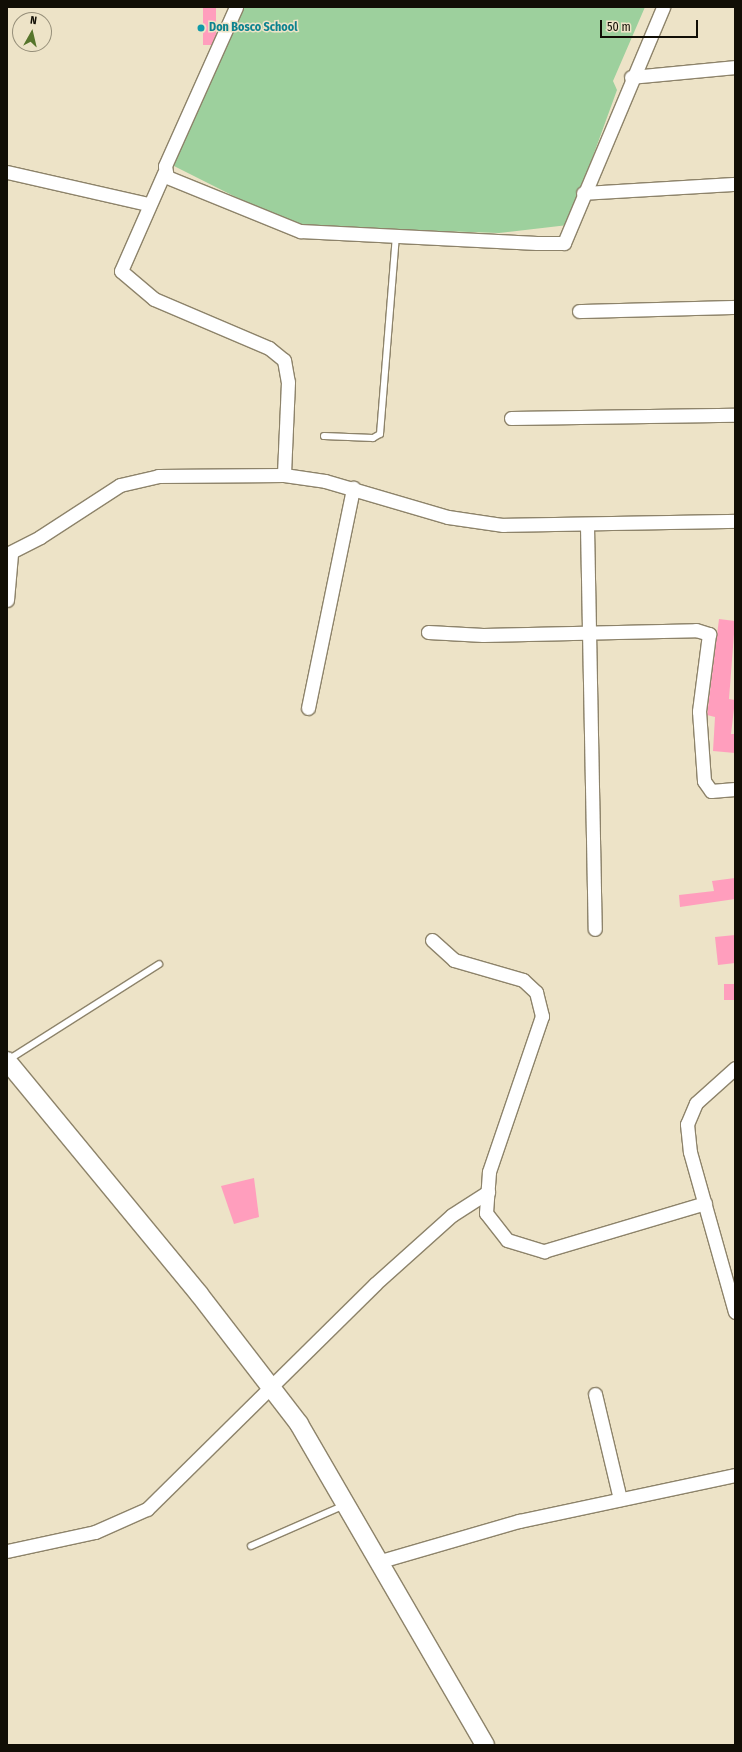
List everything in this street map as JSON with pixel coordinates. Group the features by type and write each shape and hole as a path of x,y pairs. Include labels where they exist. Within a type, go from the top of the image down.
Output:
{"street":[{"path":"236,7 164,173 148,204 121,271 154,299 269,348 284,360 288,382 284,475"},
{"path":"164,173 300,231 396,237 564,242 631,77 663,7"},
{"path":"631,77 735,67"},
{"path":"7,172 148,204"},
{"path":"583,193 735,184"},
{"path":"579,311 735,307"},
{"path":"511,418 735,415"},
{"path":"7,600 9,554 107,492 135,479 284,475 354,488 470,522 587,526 735,521"},
{"path":"308,708 354,488"},
{"path":"587,526 592,634 595,929"},
{"path":"428,632 592,634 696,630 709,634 699,711 704,781 711,791 735,789"},
{"path":"432,940 454,960 523,980 536,992 542,1016 512,1097 489,1172 486,1212 507,1240 544,1251 705,1203"},
{"path":"7,1061 270,1386 299,1424 378,1564 381,1561 519,1521 735,1475"},
{"path":"735,1068 696,1103 687,1124 690,1152 735,1312"},
{"path":"7,1550 95,1532 147,1509 270,1386 440,1225 488,1192"},
{"path":"595,1394 620,1499"},
{"path":"381,1561 485,1745"}],"lane":[{"path":"324,436 373,438 380,434 396,237"},
{"path":"7,1061 159,964"},
{"path":"250,1546 345,1505"}],"green space":[{"path":"242,7 645,7 613,81 617,90 568,225 499,233 293,226 166,162"}],"building":[{"path":"203,7 216,7 216,45 203,45"},
{"path":"719,619 735,621 729,699 735,700 731,734 735,734 735,753 713,751 715,717 707,715"},
{"path":"735,878 735,899 680,907 679,895 714,891 712,881"},
{"path":"735,935 735,963 718,965 715,937"},
{"path":"724,984 735,984 735,1000 724,1000"},
{"path":"254,1178 259,1217 234,1224 221,1186"}],"place":[{"name":"Don Bosco School","path":"201,28"}]}
